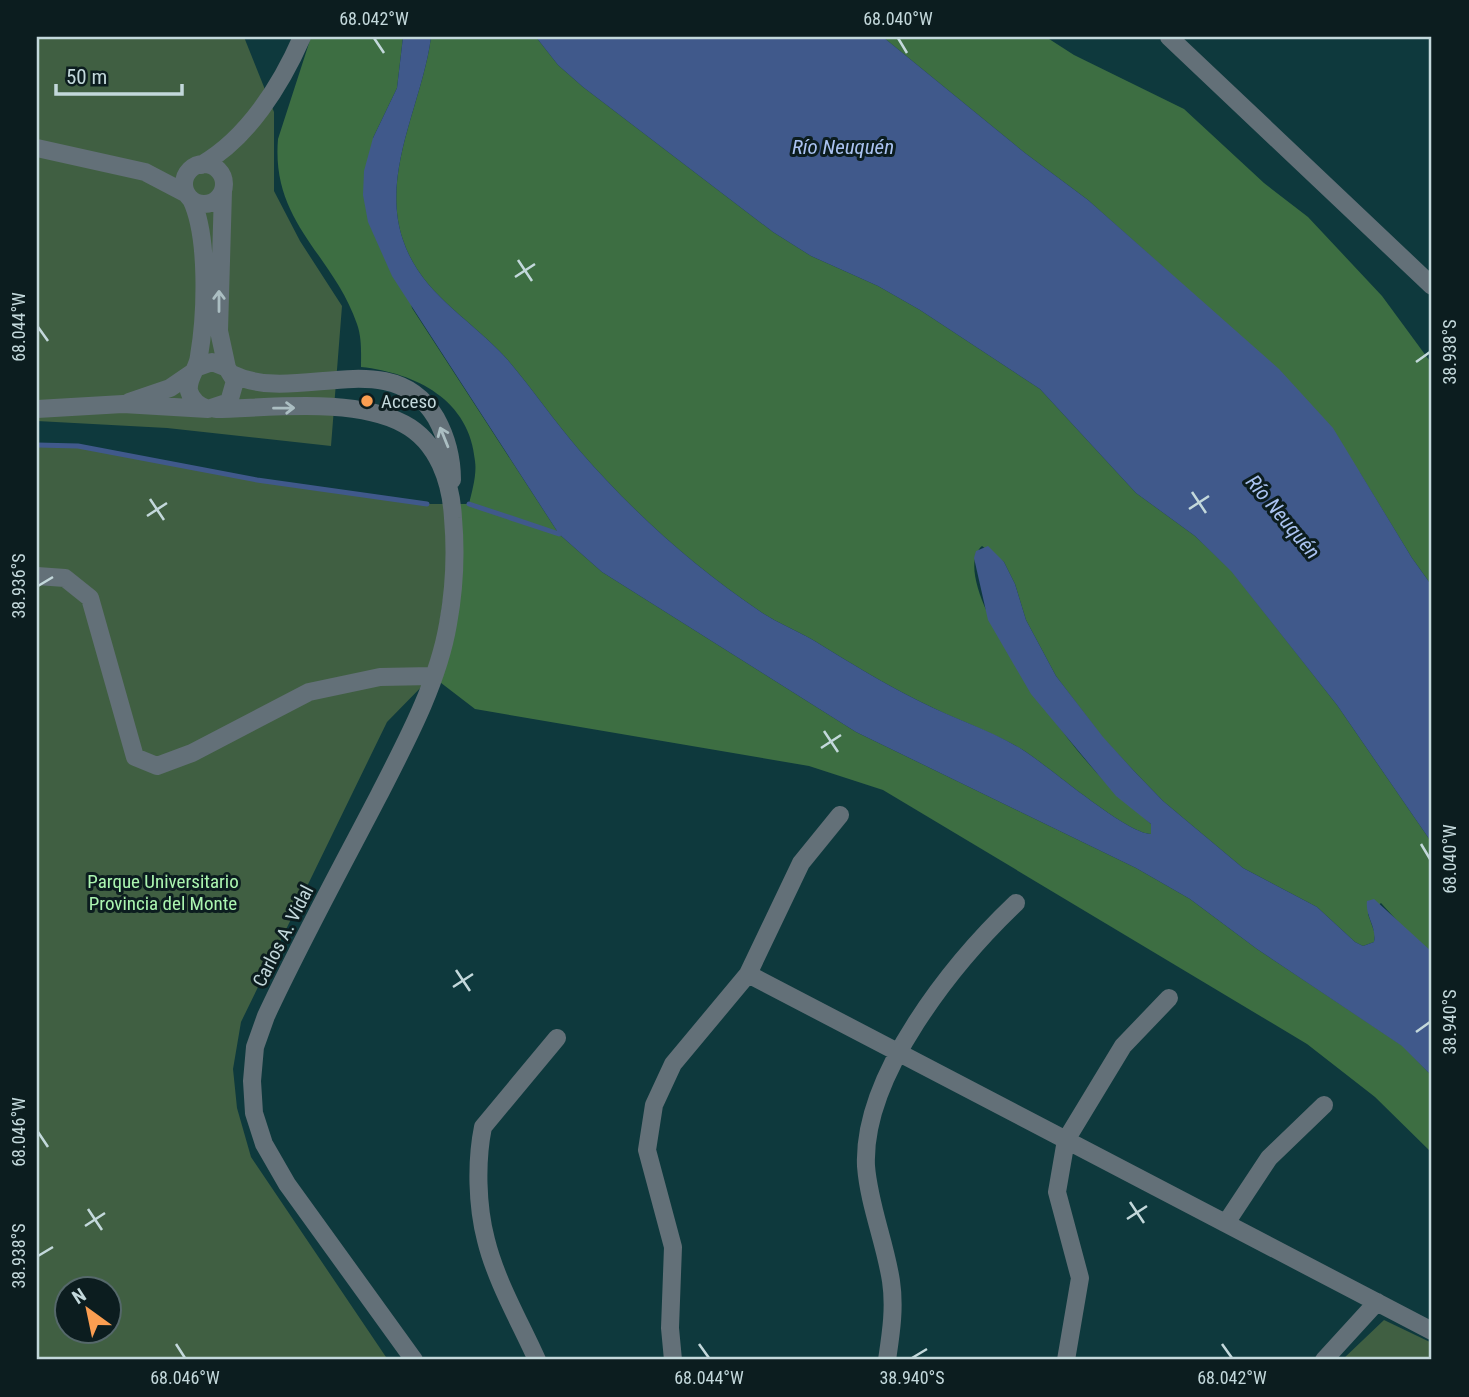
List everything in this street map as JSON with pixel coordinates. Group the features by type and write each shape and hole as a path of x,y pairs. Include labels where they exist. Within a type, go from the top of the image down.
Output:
{"street":[{"path":"212,409 191,396 189,388 195,370 202,325 202,234 189,197 186,177 222,151 250,121 287,67 302,37"},
{"path":"1169,37 1432,286"},
{"path":"145,172 189,197 209,204 223,185 250,121"},
{"path":"37,148 145,172 177,172 198,166 216,169 223,185 219,331 235,381 233,396 212,409"},
{"path":"123,404 170,387 212,362 230,371 271,384 370,379 405,387 426,404 444,436 452,470 452,504"},
{"path":"37,409 123,404 212,409 332,408 391,418 410,427 431,448 445,477 452,504"},
{"name":"Carlos A. Vidal","path":"414,1360 275,1165 256,1123 252,1081 255,1047 266,1016 400,754 432,676 450,614 454,541 452,504"},
{"path":"37,576 65,578 90,598 135,757 157,766 192,753 309,692 380,677 432,676"},
{"path":"673,1360 670,1328 673,1247 651,1174 647,1150 648,1130 661,1086 673,1064 748,974 801,863 840,815"},
{"path":"887,1360 893,1321 891,1281 866,1164 878,1103 898,1052 957,964 1016,903"},
{"path":"748,974 1432,1331"},
{"path":"1066,1360 1080,1278 1057,1192 1066,1140 1123,1046 1169,998"},
{"path":"537,1360 486,1244 481,1221 480,1143 482,1127 557,1038"},
{"path":"1226,1223 1269,1158 1324,1105"},
{"path":"1324,1360 1377,1302"}],"green space":[{"path":"37,37 244,37 274,112 274,191 300,241 342,306 331,446 167,428 37,421"},
{"path":"311,37 403,37 397,88 373,138 412,308 559,534 602,572 856,732 1136,868 1190,899 1257,949 1403,1046 1432,1076 1432,1153 1375,1097 1307,1044 883,790 809,766 475,709 432,676 443,644 452,504 469,504 475,477 475,461 471,440 463,421 437,393 401,376 361,367 359,329 346,299 306,237 284,194 278,168 278,139"},
{"path":"431,37 536,37 558,65 583,87 773,232 811,256 878,286 920,310 1040,389 1136,493 1195,536 1231,570 1337,705 1432,843 1432,952 1411,936 1381,903 1368,914 1375,934 1374,942 1363,946 1355,942 1317,907 1243,868 1163,801 1103,738 1056,676 1026,620 1015,584 1004,562 982,546 974,564 979,590 1011,657 1075,748 1103,780 1151,824 1151,834 1124,823 1023,750 907,695 767,616 736,595 665,538 600,474 506,358 434,291 411,259 397,215 397,189 405,138 427,62"},
{"path":"883,37 1046,37 1074,55 1184,109 1264,183 1308,217 1382,296 1432,364 1432,586 1360,473 1211,310 1088,200 1025,153"},
{"name":"Parque Universitario Provincia del Monte","path":"37,445 78,446 257,480 427,504 452,504 454,524 432,676 387,722 241,1022 233,1069 237,1108 251,1157 388,1360 37,1360"},
{"path":"1384,1320 1432,1343 1432,1360 1342,1360"}],"water":[{"path":"403,37 431,37 427,62 405,138 397,189 397,215 411,259 434,291 506,358 570,440 621,496 665,538 761,612 907,695 1011,743 1124,823 1151,834 1151,824 1116,796 1031,694 988,620 974,558 976,551 988,546 1004,562 1015,584 1026,620 1056,676 1103,737 1163,801 1243,868 1317,907 1355,942 1363,946 1374,942 1367,901 1374,899 1432,952 1432,1076 1402,1046 1257,949 1190,899 1136,868 856,732 602,572 559,534 392,276 368,222 363,195 364,171 373,138 397,88"},
{"name":"Río Neuquén","path":"536,37 883,37 1025,153 1088,200 1279,369 1333,428 1432,586 1432,843 1337,705 1231,571 1195,536 1136,493 1040,389 920,310 878,286 811,256 773,232 583,87 558,65"}],"waterway":[{"path":"37,445 78,446 257,480 427,504"},
{"path":"469,504 559,534"}],"place":[{"name":"Acceso","path":"367,401"}]}
